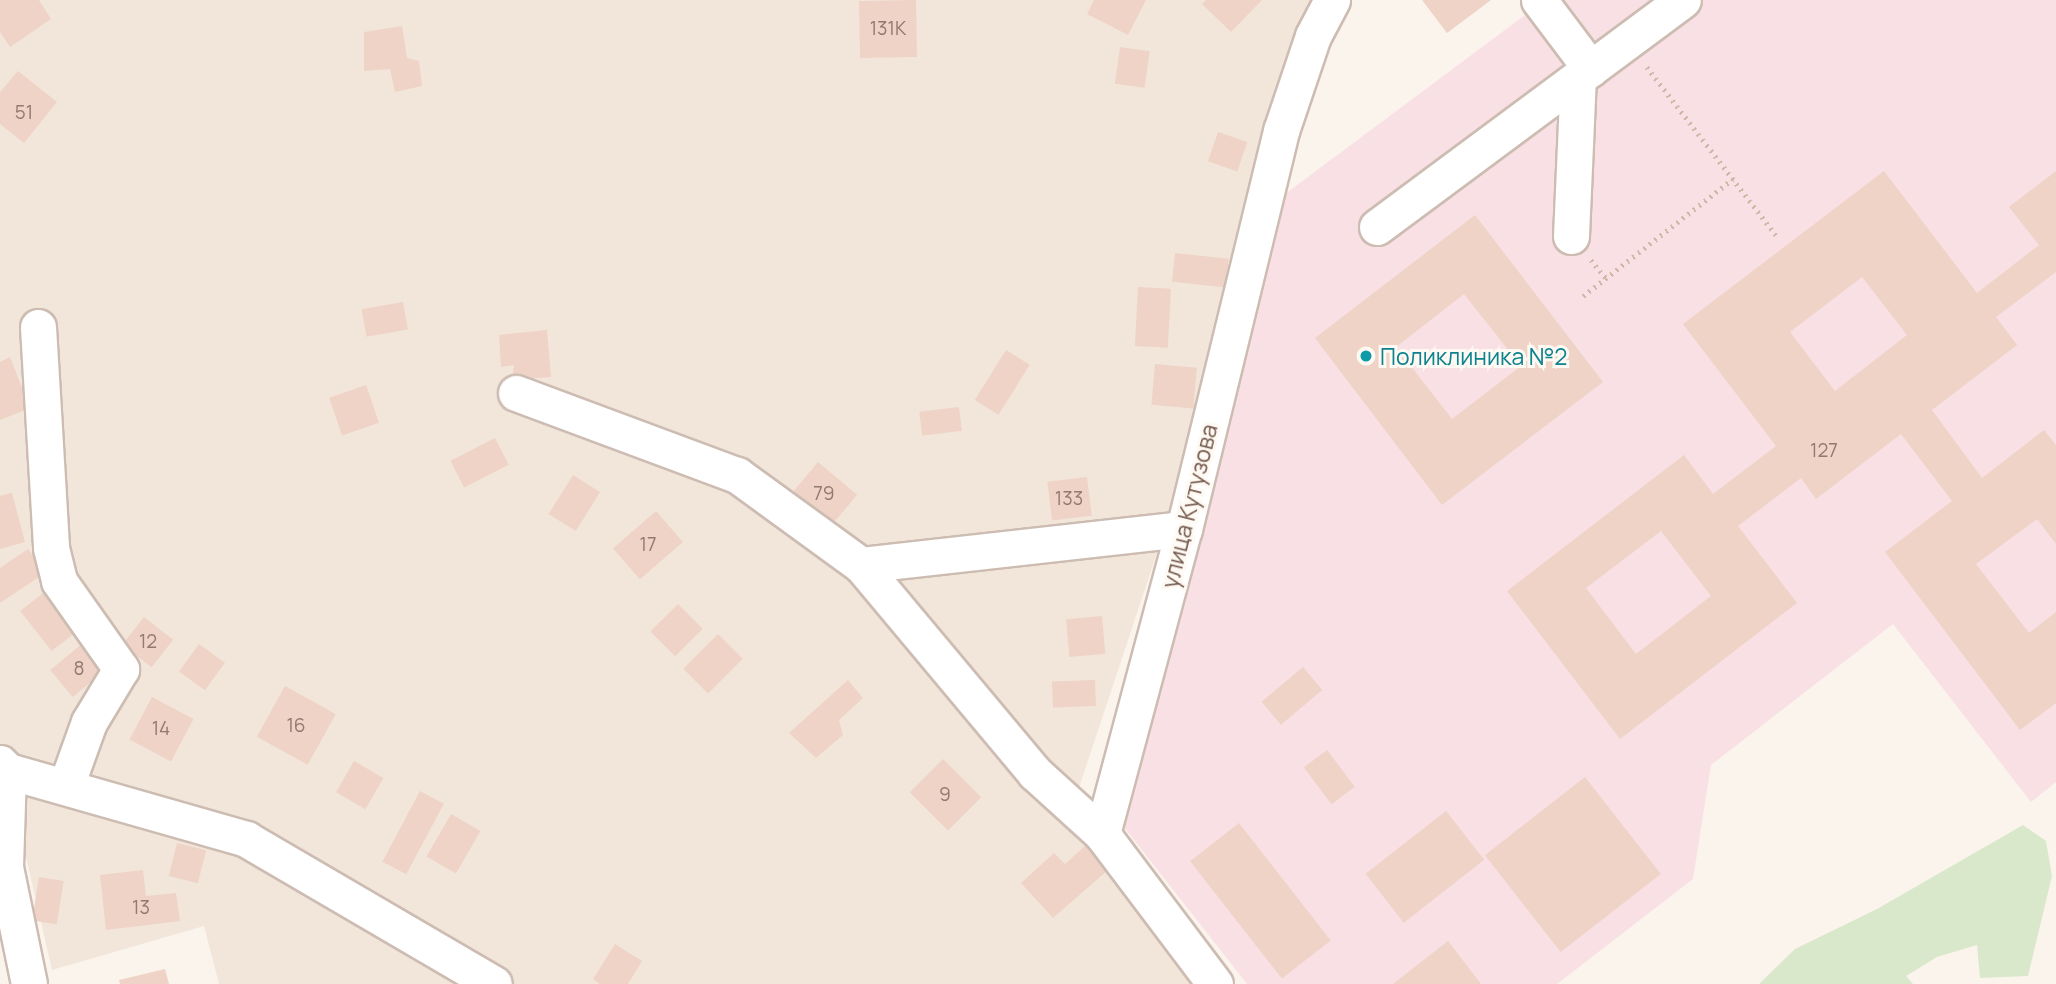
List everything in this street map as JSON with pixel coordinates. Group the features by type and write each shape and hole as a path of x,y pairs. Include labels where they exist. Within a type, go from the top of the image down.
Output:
{"street":[{"name":"улица Кутузова","path":"1102,834 1184,529 1281,131 1313,36 1332,0"},
{"path":"1539,0 1585,74 1571,236"},
{"path":"1377,227 1585,74 1640,21 1683,0"},
{"path":"38,327 51,548 59,580 121,669 89,722 66,786"},
{"path":"516,393 737,475 861,565 1035,773 1102,834 1215,984"},
{"path":"861,565 1184,529"},
{"path":"29,984 5,867 4,767 246,839 494,984"}],"path":[{"path":"1640,21 1733,179 1776,235"},
{"path":"1583,296 1733,179"}],"shaded area":[{"path":"0,0 1327,0 1219,366 1071,812 1193,984 219,984 204,926 52,970 7,774 0,766"},
{"path":"1545,0 2056,0 2056,782 2031,802 1893,624 1711,765 1693,879 1557,984 1247,984 1116,817 1273,203"}],"green space":[{"path":"2023,825 2046,841 2052,876 2028,976 1980,978 1977,945 1937,957 1906,976 1913,984 1759,984 1795,949 1877,909"}],"building":[{"path":"0,0 39,0 51,19 10,47 0,32"},
{"path":"916,0 917,57 860,58 859,1"},
{"path":"1094,0 1146,0 1128,35 1087,14"},
{"path":"1206,0 1262,0 1231,32 1202,4"},
{"path":"1422,0 1491,0 1447,33"},
{"path":"402,26 407,58 419,61 422,86 395,92 390,69 364,71 364,32"},
{"path":"1120,47 1150,51 1145,88 1115,84"},
{"path":"18,71 57,102 24,143 0,124 0,92"},
{"path":"1218,132 1247,142 1237,171 1208,161"},
{"path":"1884,171 1977,293 2039,245 2009,207 2056,171 2056,272 1996,317 2017,345 1932,410 1982,478 2044,430 2056,445 2056,544 2037,519 1976,564 2029,633 2056,612 2056,703 2020,730 1885,552 1952,501 1901,434 1816,499 1801,478 1738,526 1797,603 1620,739 1507,591 1684,455 1713,494 1776,446 1683,324","holes":["1862,277 1907,335 1835,391 1790,332","1661,531 1711,596 1636,654 1586,588"]},
{"name":"Поликлиника №2","path":"1475,215 1603,382 1442,505 1315,338","holes":["1464,294 1521,366 1452,419 1396,347"]},
{"path":"1175,253 1229,259 1226,287 1172,282"},
{"path":"1138,287 1171,289 1168,348 1135,346"},
{"path":"403,302 408,330 367,337 362,309"},
{"path":"547,330 551,377 512,380 514,365 501,367 499,335"},
{"path":"1006,350 1030,365 998,415 975,400"},
{"path":"10,357 30,408 0,420 0,362"},
{"path":"1155,364 1197,368 1193,409 1151,405"},
{"path":"366,385 379,423 342,436 329,398"},
{"path":"959,407 962,431 922,436 919,412"},
{"path":"495,438 509,465 464,487 450,461"},
{"path":"818,462 857,495 830,527 791,494"},
{"path":"573,475 600,492 576,531 549,514"},
{"path":"1087,477 1092,516 1052,521 1047,482"},
{"path":"12,493 25,542 0,549 0,496"},
{"path":"656,511 683,542 640,579 613,548"},
{"path":"28,549 45,573 0,603 0,568"},
{"path":"47,590 78,630 52,651 20,611"},
{"path":"678,604 703,629 675,656 650,632"},
{"path":"1102,616 1105,654 1069,657 1066,619"},
{"path":"144,617 173,640 152,667 122,645"},
{"path":"718,634 743,659 708,693 683,669"},
{"path":"84,642 106,669 73,697 50,670"},
{"path":"199,644 225,663 205,690 179,672"},
{"path":"1303,667 1322,690 1281,725 1262,702"},
{"path":"848,680 863,698 839,720 843,735 816,758 789,733"},
{"path":"1095,680 1096,706 1053,707 1052,682"},
{"path":"285,686 336,714 308,765 257,737"},
{"path":"152,697 193,719 171,761 129,739"},
{"path":"1327,750 1355,787 1332,804 1304,767"},
{"path":"943,759 981,797 948,830 910,792"},
{"path":"354,761 383,778 365,809 336,792"},
{"path":"1585,777 1661,874 1561,952 1485,855"},
{"path":"420,791 444,804 406,874 382,862"},
{"path":"1446,811 1484,860 1404,923 1366,874"},
{"path":"451,814 480,831 456,873 426,856"},
{"path":"1239,823 1331,940 1282,979 1190,861"},
{"path":"177,843 206,850 198,883 169,876"},
{"path":"1086,845 1108,870 1053,918 1021,883 1054,853 1065,864"},
{"path":"143,870 146,896 176,893 180,921 106,930 100,875"},
{"path":"39,877 64,881 57,924 32,920"},
{"path":"1448,941 1481,984 1393,984"},
{"path":"615,944 642,961 628,984 600,984 593,979"},
{"path":"165,969 169,984 120,984 119,980"}],"place":[{"name":"Поликлиника №2","path":"1366,356"}]}
